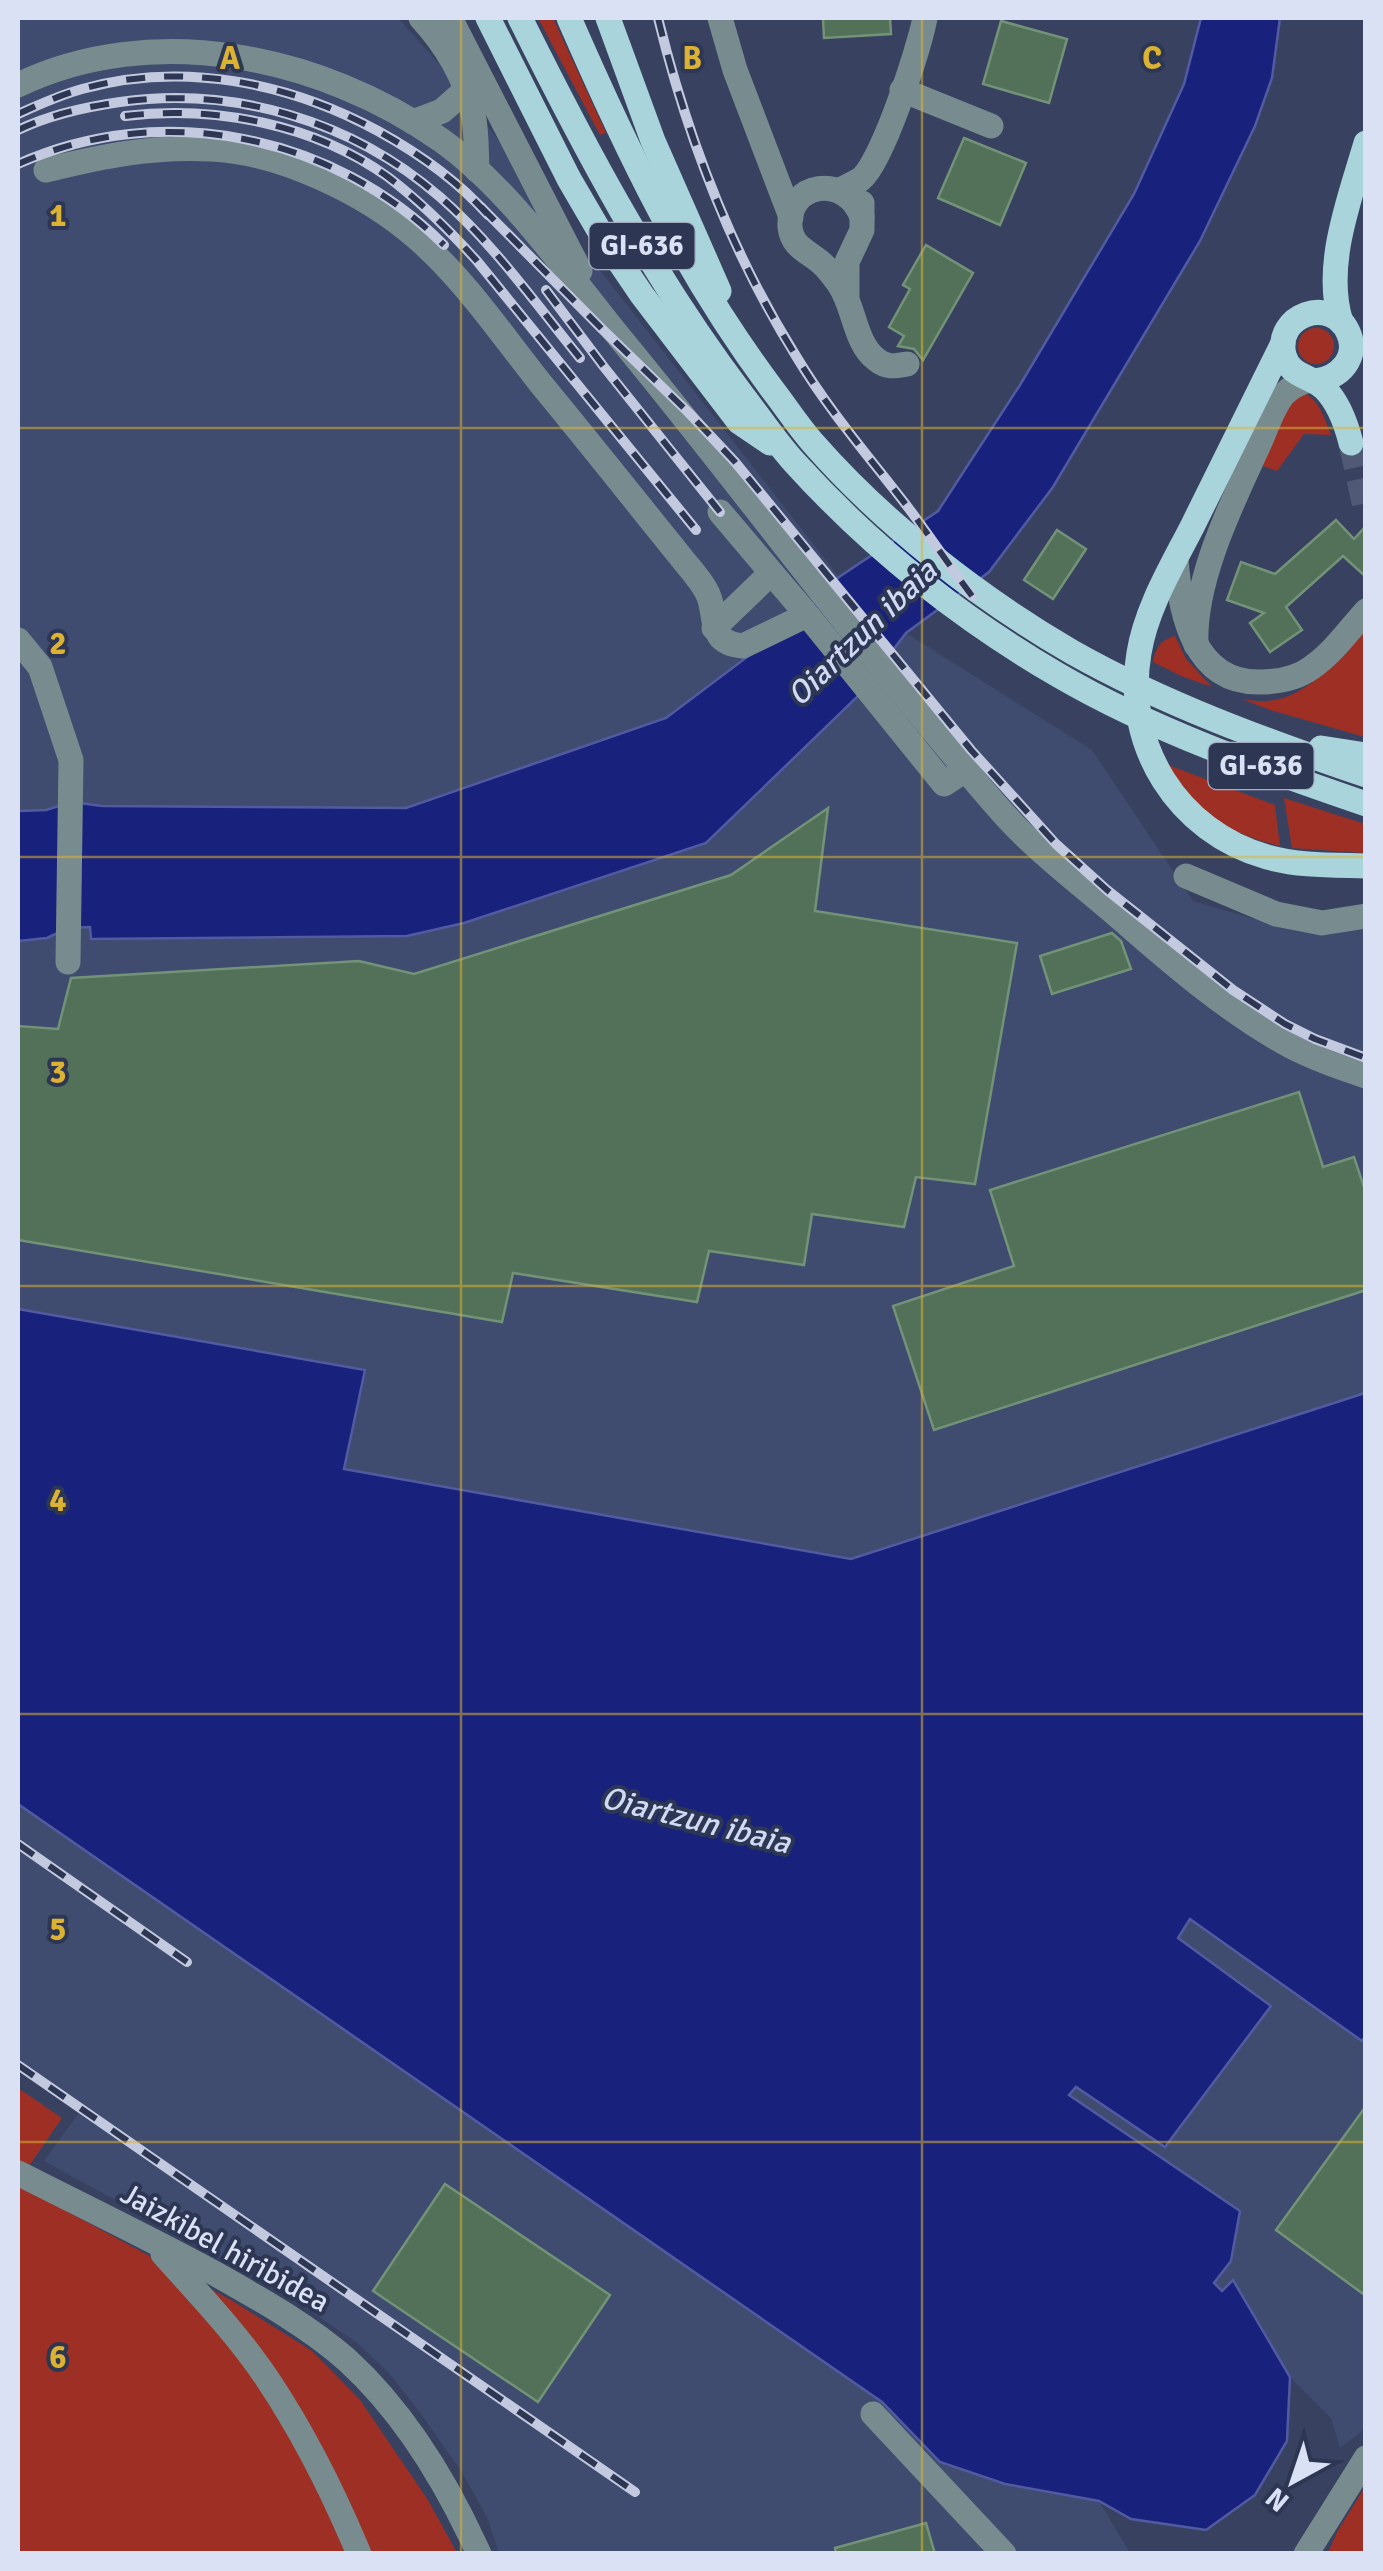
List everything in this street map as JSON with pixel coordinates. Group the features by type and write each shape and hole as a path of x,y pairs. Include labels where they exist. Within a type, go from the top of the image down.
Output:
{"main road":[{"path":"488,18 569,179 642,295 739,422 790,458"},
{"name":"GI-636","path":"520,18 663,282 790,458 835,505 913,576 1009,646 1062,678 1158,726 1366,804"},
{"name":"GI-636","path":"569,18 629,154 690,267 744,351 812,441 853,485 931,554 1024,622 1075,653 1170,700 1366,775"},
{"path":"608,18 654,141 744,351"},
{"path":"1366,142 1334,269 1320,294 1290,324 1154,604 1139,654 1137,687 1140,727 1152,760 1172,794 1192,817 1217,836 1271,858 1366,866"},
{"path":"1334,269 1341,322"},
{"path":"1283,343 1288,364 1298,374 1313,380 1339,408 1351,444 1345,386 1352,347 1347,330 1326,313 1301,316"},
{"path":"1313,380 1333,377 1346,365"},
{"path":"1281,744 1366,755"}],"street":[{"path":"420,18 437,35 467,89 474,118 477,170"},
{"path":"450,18 602,316"},
{"path":"720,18 763,149 791,218 797,246 817,259 829,260 850,251 862,230 862,217 840,186 791,176 763,149"},
{"path":"791,218 797,202 806,194 840,186 876,158 925,18"},
{"path":"18,85 38,75 144,52 245,58 303,72 356,92 444,141 510,204 655,380 897,687 1016,828 1224,1004 1286,1044 1366,1076"},
{"path":"413,122 442,112 467,89"},
{"path":"902,90 992,126"},
{"path":"477,170 488,164 495,145 497,106"},
{"path":"46,170 137,150 215,149 264,158 342,188 418,238 470,294 680,556 708,594 714,628 732,645 743,646 808,616"},
{"path":"846,296 850,251"},
{"path":"817,259 846,296 863,344 875,359 888,366 906,364"},
{"path":"1196,645 1199,598 1246,471 1280,400 1292,387 1313,380"},
{"path":"720,512 944,784 965,770"},
{"path":"1176,560 1182,604 1196,645 1210,664 1229,677 1251,682 1281,680 1313,667 1366,611"},
{"path":"714,628 770,574"},
{"path":"18,640 40,667 71,760 68,962"},
{"path":"1186,876 1276,914 1322,923 1366,916"},
{"name":"Jaizkibel hiribidea","path":"18,2173 279,2311 347,2360 417,2443 453,2500 479,2554"},
{"path":"148,2239 268,2380 338,2505 358,2554"},
{"path":"874,2414 1004,2554"},
{"path":"1308,2552 1366,2458"}],"shaded area":[{"path":"18,18 398,18 439,64 839,577 795,621 666,718 406,808 102,806 72,802 46,810 18,811"},
{"path":"538,18 553,18 606,133 600,135"},
{"path":"1316,328 1329,333 1334,346 1329,359 1316,364 1303,359 1298,346 1303,333"},
{"path":"1305,393 1318,406 1331,435 1304,434 1277,471 1260,465 1289,402"},
{"path":"1365,628 1365,737 1242,699 1266,701 1296,693 1334,663"},
{"path":"906,633 1092,750 1193,901 1299,932 1365,929 1365,1393 851,1559 344,1469 364,1370 18,1309 18,941 47,938 68,928 90,927 92,939 407,936 464,923 706,843 857,697"},
{"path":"1175,636 1186,659 1212,687 1153,662 1160,645"},
{"path":"1168,765 1275,805 1280,846 1244,835 1215,818 1190,795"},
{"path":"1284,798 1365,824 1365,853 1292,848"},
{"path":"18,1804 882,2402 940,2462 1005,2484 1099,2501 1130,2553 499,2553 487,2517 463,2474 389,2373 356,2342 275,2287 44,2161 81,2110 18,2066"},
{"path":"1190,1918 1362,2041 1365,2037 1365,2429 1340,2448 1331,2418 1290,2377 1234,2281 1222,2291 1213,2283 1231,2261 1069,2096 1075,2087 1271,2007 1177,1937"},
{"path":"18,2088 62,2118 18,2182"},
{"path":"18,2185 231,2300 312,2351 360,2400 428,2500 457,2553 18,2553"},
{"path":"1365,2487 1365,2553 1328,2553 1337,2532"}],"water":[{"name":"Oiartzun ibaia","path":"1201,18 1280,18 1272,78 1255,126 1200,241 1053,487 989,572 906,633 857,697 706,843 464,923 407,936 91,939 90,927 68,928 47,938 18,941 18,811 46,810 72,802 102,806 406,808 666,718 795,621 839,577 938,511 1020,385 1134,194 1184,84"},
{"name":"Oiartzun ibaia","path":"18,1309 365,1370 344,1469 851,1559 1365,1393 1365,2037 1362,2041 1190,1919 1178,1938 1271,2006 1165,2147 1076,2087 1069,2095 1240,2211 1231,2261 1214,2283 1222,2291 1233,2280 1290,2377 1287,2441 1255,2495 1206,2530 1131,2519 1099,2501 1005,2484 940,2462 882,2402 18,1804"}],"building":[{"path":"823,18 890,18 891,34 824,38"},
{"path":"1001,21 1067,39 1049,103 983,84"},
{"path":"964,138 1026,163 1000,225 938,198"},
{"path":"926,245 973,273 923,360 914,349 898,346 904,336 889,327 910,289 903,285"},
{"path":"1336,520 1354,539 1366,526 1366,577 1343,556 1286,607 1302,630 1270,652 1250,623 1264,613 1227,600 1241,562 1275,574"},
{"path":"1057,530 1086,549 1053,599 1024,580"},
{"path":"828,808 815,911 1017,943 975,1184 916,1177 904,1227 812,1214 804,1265 709,1251 697,1302 513,1273 502,1322 18,1240 18,1026 58,1029 71,978 359,961 414,974 731,875"},
{"path":"1112,933 1121,941 1131,969 1052,994 1040,956"},
{"path":"1299,1092 1323,1167 1354,1157 1366,1193 1366,1290 934,1430 893,1306 1014,1266 990,1190"},
{"path":"1366,2106 1366,2296 1276,2230"},
{"path":"445,2184 610,2295 538,2402 373,2291"},
{"path":"926,2523 935,2554 836,2554 835,2548"}],"tunnel":[{"path":"1351,443 1366,511"}],"railway":[{"path":"658,18 697,149 751,276 822,396 972,596"},
{"path":"18,114 57,97 120,81 158,77 234,81 308,100 344,114 422,158 451,179 488,215"},
{"path":"18,130 81,109 163,98 249,105 330,129 406,170 440,197 496,254 580,358"},
{"path":"125,116 193,113 262,123 328,144 388,177 477,261 696,530"},
{"path":"18,164 73,145 129,134 186,132 243,139 298,154 351,177 400,207 444,245"},
{"path":"481,207 735,462 971,750 1056,844 1107,890 1233,990 1285,1024 1366,1058"},
{"path":"546,290 720,512"},
{"path":"18,1844 187,1962"},
{"path":"18,2065 635,2492"}]}
